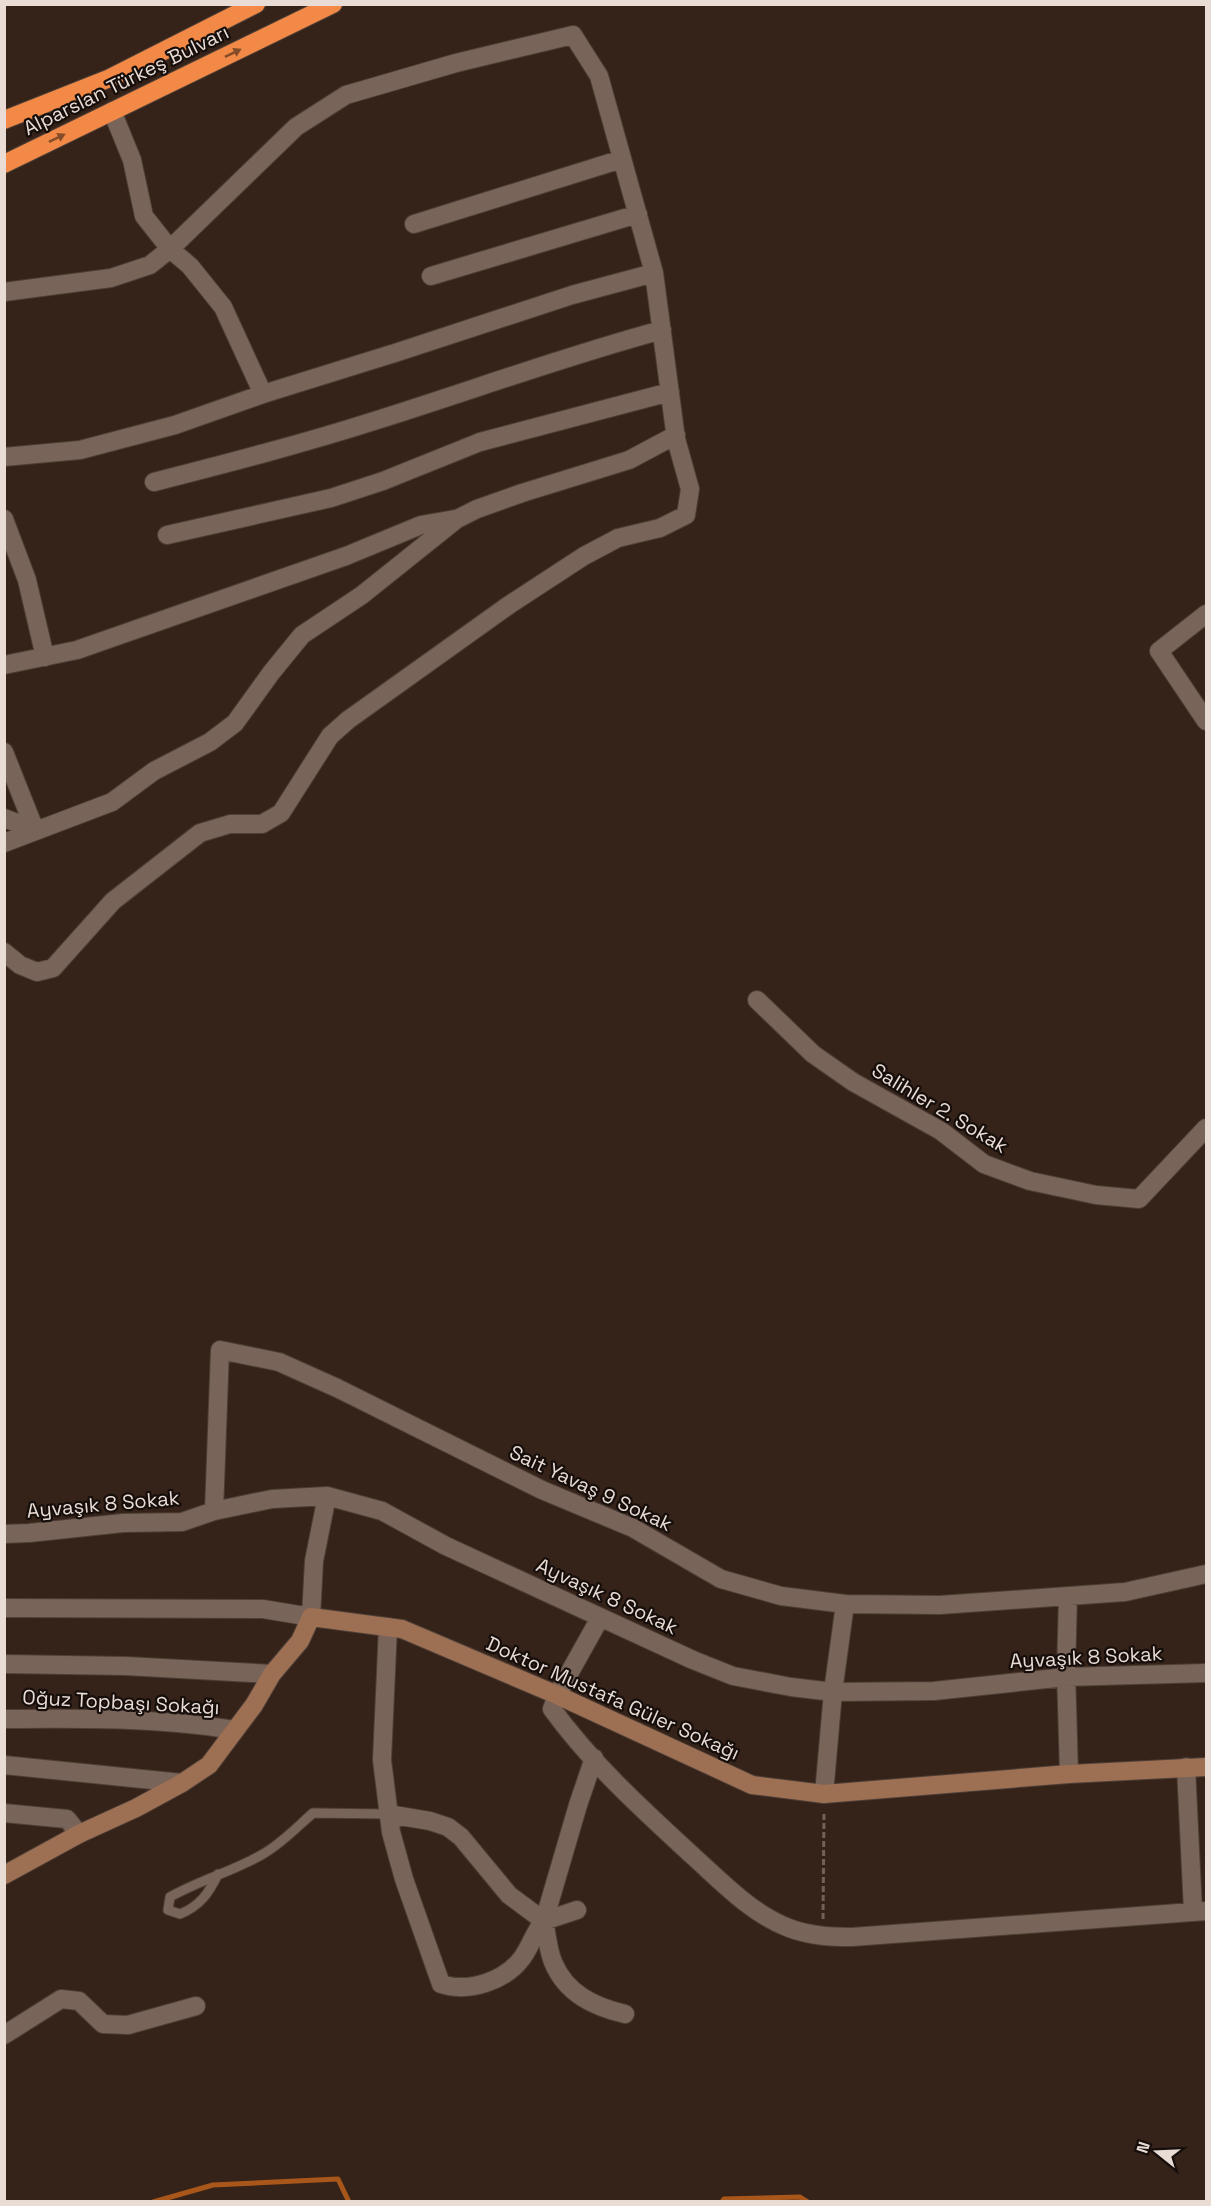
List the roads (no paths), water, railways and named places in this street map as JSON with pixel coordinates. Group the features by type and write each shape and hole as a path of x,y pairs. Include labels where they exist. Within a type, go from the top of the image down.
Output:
{"highway":[{"name":"Alparslan Türkeş Bulvarı","path":"4,120 111,78 256,4"},
{"name":"Alparslan Türkeş Bulvarı","path":"4,164 333,4"}],"street":[{"path":"4,292 111,278 150,265 170,249 296,127 346,95 456,63 573,35 599,76 654,273 675,435 690,489 686,515 660,528 618,538 584,556 509,605 348,720 330,736 281,813 262,824 230,824 200,833 113,901 53,968 37,972 21,965 4,952"},
{"path":"112,111 132,160 144,216 170,249 190,266 223,307 262,394"},
{"path":"414,224 622,159"},
{"path":"431,276 638,214"},
{"path":"4,458 80,450 175,424 572,295 654,273"},
{"path":"154,482 273,452 376,421 608,344 662,330"},
{"path":"167,535 331,498 383,481 480,442 670,392"},
{"path":"4,665 77,650 346,556 421,525 457,519 522,493 629,460 675,435"},
{"path":"4,519 27,580 45,657"},
{"path":"4,843 112,802 154,771 210,742 235,723 302,635 362,595 457,519"},
{"path":"1206,614 1159,651 1206,722"},
{"path":"4,752 35,830"},
{"path":"4,818 35,830"},
{"name":"Salihler 2. Sokak","path":"757,1000 813,1054 853,1082 941,1131 984,1164 1030,1181 1096,1195 1139,1199 1206,1128"},
{"name":"Sait Yavaş 9 Sokak","path":"214,1511 220,1350 279,1362 337,1388 542,1490 633,1528 721,1579 782,1596 844,1604 940,1605 1125,1592 1206,1574"},
{"path":"4,1875 79,1834 136,1808 182,1783 208,1765 254,1705 272,1674 300,1641 311,1617 314,1561 327,1496"},
{"name":"Ayvaşık 8 Sokak","path":"4,1534 123,1523 182,1522 214,1511 272,1499 327,1496 382,1511 446,1546 600,1618 733,1676 833,1692 934,1690 1066,1677 1206,1673"},
{"path":"1068,1596 1066,1677 1069,1774"},
{"path":"824,1794 844,1604"},
{"name":"Doktor Mustafa Güler Sokağı","path":"4,1608 263,1609 402,1629 557,1695 752,1785 824,1794 1069,1774 1206,1767"},
{"path":"600,1618 557,1695 552,1709 633,1801 736,1895 789,1928 823,1937 852,1937 1200,1911 1186,1767"},
{"path":"388,1627 382,1760 388,1814 404,1879 441,1984 450,1987 467,1987 486,1983 504,1975 522,1958 538,1928 544,1922 577,1910"},
{"path":"4,1664 126,1666 272,1674"},
{"name":"Oğuz Topbaşı Sokağı","path":"4,1719 184,1723 235,1730"},
{"path":"594,1758 544,1922 552,1961 570,1988 587,2001 625,2014"},
{"path":"4,1766 182,1783"},
{"path":"4,1813 67,1819 79,1834"},
{"path":"388,1814 430,1821 448,1827 461,1837 509,1895 544,1922"},
{"path":"4,2035 61,1999 79,2001 103,2024 128,2025 196,2006"}],"lane":[{"path":"218,1874 212,1888 194,1909 180,1914 168,1910 170,1897 218,1874 241,1865 265,1853 313,1813 388,1814"}],"waterway":[{"path":"153,2202 213,2185 338,2179 349,2202"},
{"path":"722,2202 724,2199 800,2197 808,2202"}]}
